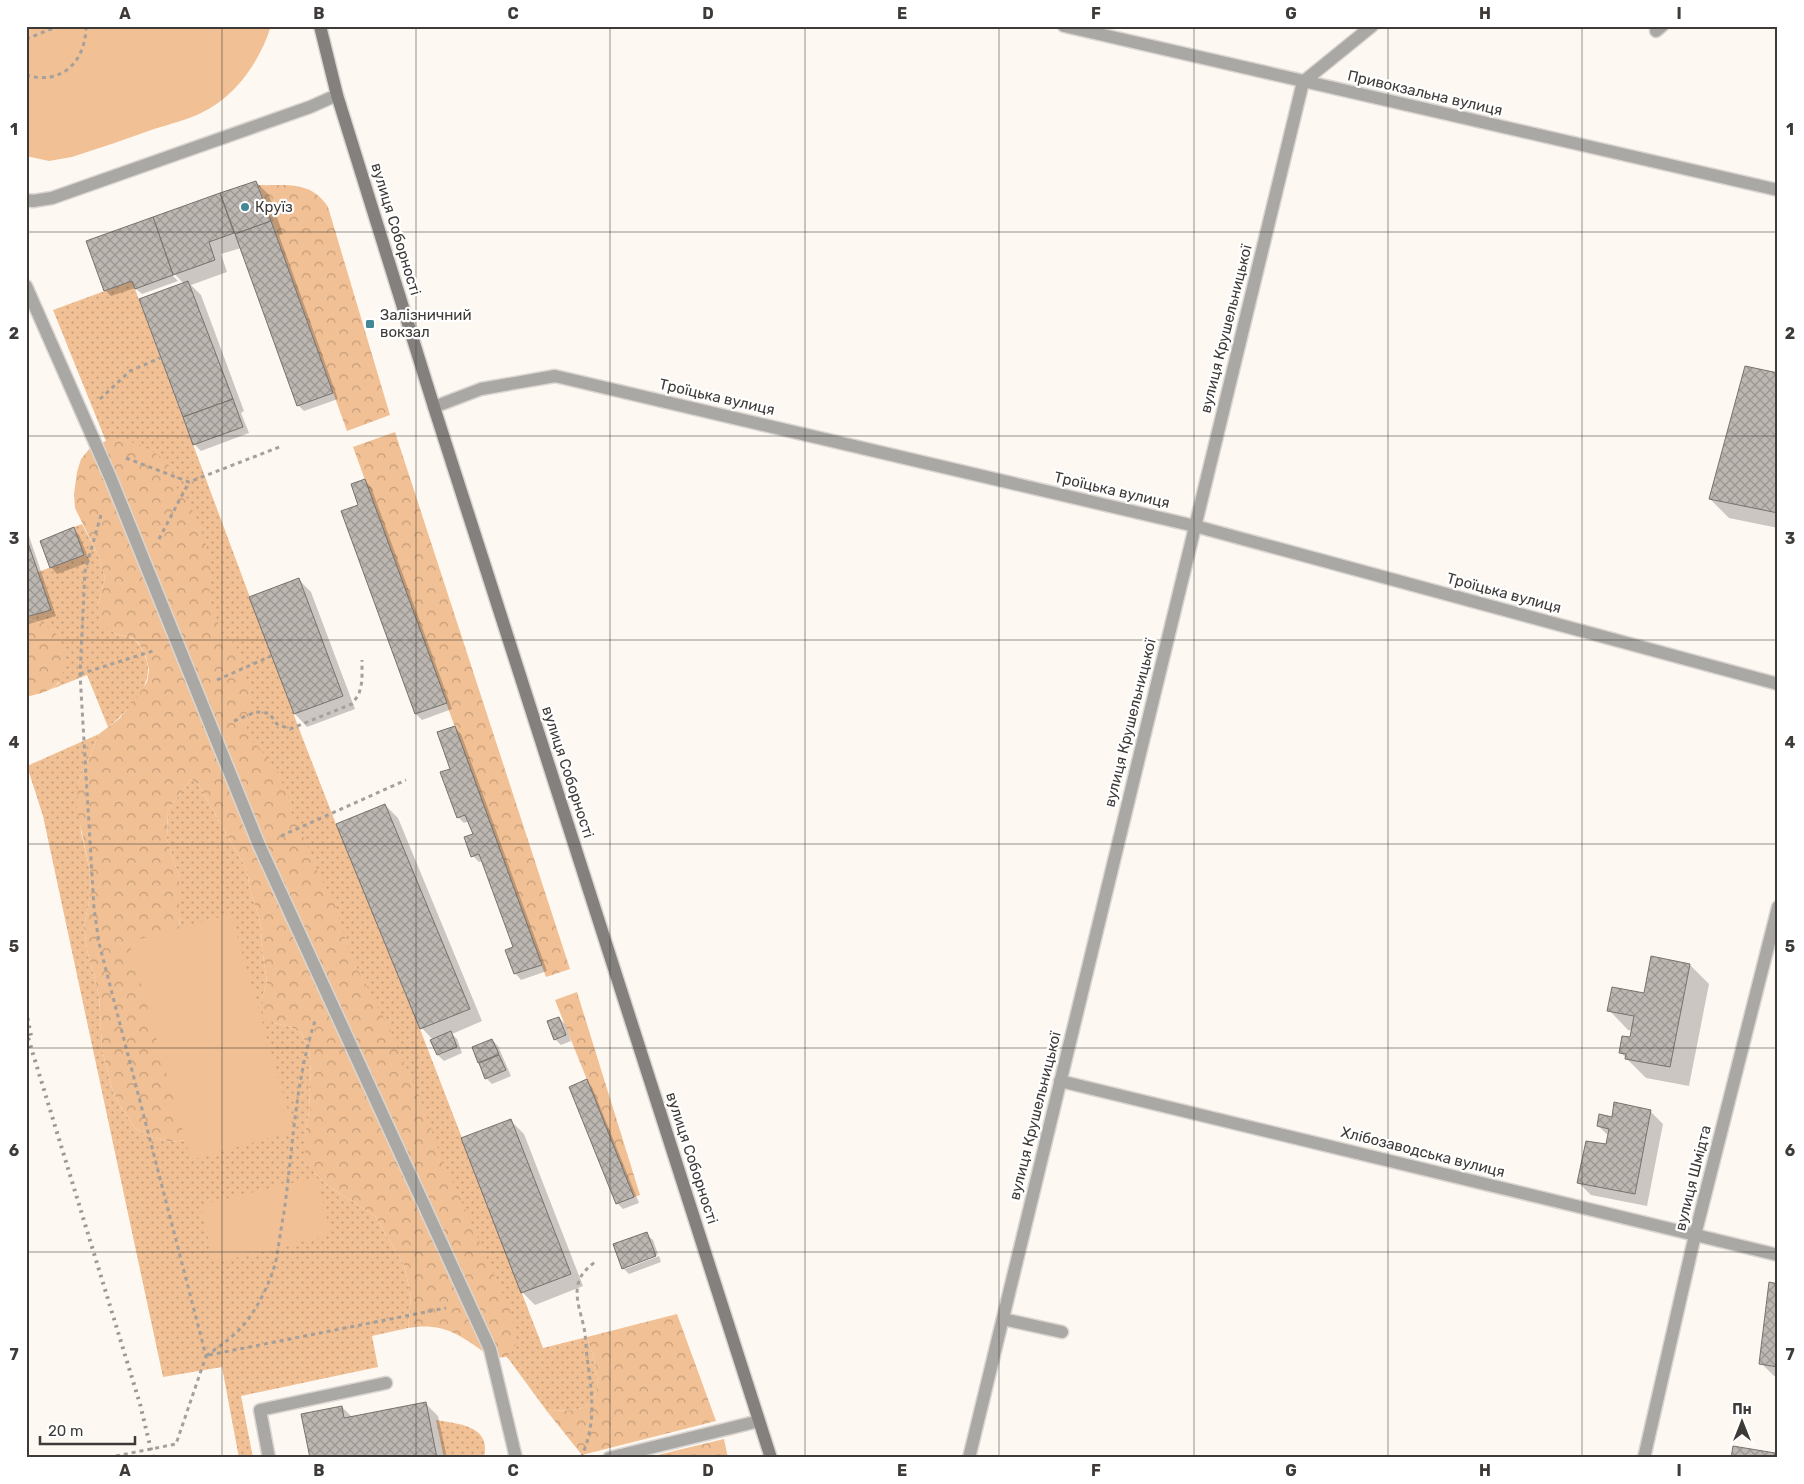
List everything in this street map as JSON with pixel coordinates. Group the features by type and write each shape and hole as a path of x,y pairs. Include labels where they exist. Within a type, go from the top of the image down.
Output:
{"main road":[{"name":"вулиця Соборності","path":"320,26 337,95 434,407 771,1458"}],"street":[{"name":"Привокзальна вулиця","path":"1064,26 1778,190"},
{"path":"1302,82 1372,26"},
{"name":"вулиця Крушельницької","path":"969,1458 1302,82"},
{"path":"26,200 33,201 52,198 337,95"},
{"path":"26,286 111,479 260,845 490,1349 516,1458"},
{"name":"Троїцька вулиця","path":"434,407 481,389 555,376 1195,526 1778,684"},
{"name":"вулиця Шмідта","path":"1644,1458 1695,1236 1778,908"},
{"name":"Хлібозаводська вулиця","path":"1060,1081 1778,1255"},
{"path":"1003,1319 1062,1332"},
{"path":"269,1458 260,1410 386,1383"},
{"path":"609,1458 760,1421"}],"path":[{"path":"26,39 59,26"},
{"path":"26,75 49,77 62,73 74,64 82,53 86,39 86,26"},
{"path":"83,415 130,371 160,358"},
{"path":"97,446 189,482"},
{"path":"146,565 189,482 282,446"},
{"path":"106,1458 176,1444 206,1356 99,943 93,891 80,674 85,571 111,479"},
{"path":"80,674 178,644"},
{"path":"238,670 271,656"},
{"path":"213,730 256,712 269,713 277,724 290,729 352,704 359,694 362,680 362,660"},
{"path":"260,845 406,780"},
{"path":"206,1356 231,1339 247,1320 263,1292 276,1262 290,1173 303,1065 315,1020 328,994"},
{"path":"581,1458 588,1442 592,1418 593,1392 577,1294 579,1282 585,1271 596,1261"},
{"path":"206,1356 469,1303"}],"green space":[{"path":"26,26 271,26 260,52 245,77 236,88 214,106 184,120 72,157 49,161 26,156"},
{"path":"258,185 288,185 306,188 321,198 328,207 390,415 347,431"},
{"path":"132,281 301,734 420,1029 543,1348 587,1337 596,1369 597,1390 593,1399 586,1406 574,1410 546,1410 507,1357 269,845 53,310"},
{"path":"395,432 570,969 546,977 353,447"},
{"path":"115,437 146,448 163,459 170,467 176,486 198,521 210,563 211,605 221,634 236,645 249,687 250,701 246,735 262,751 277,771 288,795 290,809 317,871 338,911 346,942 358,970 395,1039 400,1055 421,1100 443,1163 509,1308 516,1332 515,1347 507,1357 492,1358 464,1338 440,1328 408,1328 411,1296 404,1265 375,1216 328,1186 314,1172 305,1155 305,1133 310,1107 311,1072 309,1049 301,1033 291,1027 274,1023 263,1016 262,998 267,982 261,941 262,931 250,891 247,870 198,784 191,779 168,810 167,839 179,877 179,917 198,1138 172,1142 150,1137 135,1128 113,1092 102,1050 99,995 87,950 84,927 91,891 89,867 77,809 78,784 99,734 120,718 135,700 147,682 149,670 146,657 138,642 132,638 114,633 101,624 98,605 105,578 98,555 75,508 74,494 81,459 90,448"},
{"path":"82,524 98,555 105,578 98,605 114,633 131,638 138,643 148,664 148,675 140,695 108,727 87,675 52,689 59,683 48,628 26,618 51,609 38,572 84,555 74,527"},
{"path":"26,618 45,625 58,637 63,649 64,664 61,678 52,689 26,697"},
{"path":"99,734 78,784 81,832 89,867 91,891 84,927 87,950 99,995 102,1050 113,1092 122,1109 135,1128 150,1137 172,1142 198,1138 179,917 179,877 167,839 168,810 191,779 198,784 247,870 250,891 262,931 261,941 267,982 262,998 274,1023 291,1027 301,1033 309,1049 311,1072 310,1107 305,1133 314,1172 328,1186 375,1216 404,1265 411,1296 408,1328 372,1336 378,1367 241,1396 253,1458 239,1458 222,1367 163,1377 43,816 27,766"},
{"path":"231,914 294,1131 191,1160 129,942"},
{"path":"577,992 640,1195 634,1197 555,1000"},
{"path":"317,1177 331,1235 214,1263 200,1205"},
{"path":"677,1314 716,1421 582,1455 546,1410 574,1410 586,1406 593,1399 597,1390 596,1369 587,1337"},
{"path":"436,1420 463,1425 478,1433 483,1439 485,1447 484,1458 444,1458"},
{"path":"724,1439 728,1458 645,1458"}],"building":[{"name":"Круїз","path":"256,181 271,221 235,234 220,193"},
{"path":"220,193 234,233 209,242 215,260 173,275 153,217"},
{"path":"153,217 173,275 135,289 132,281 104,291 86,241"},
{"path":"271,221 333,393 297,406 235,234"},
{"path":"188,281 233,399 183,417 139,299"},
{"path":"1745,366 1778,373 1778,513 1709,499"},
{"path":"233,399 243,427 193,445 183,417"},
{"path":"365,479 447,703 415,714 341,511 358,505 351,484"},
{"path":"74,527 84,555 50,568 40,541"},
{"path":"26,537 51,610 26,617"},
{"path":"299,578 343,696 294,714 249,597"},
{"path":"455,726 542,965 514,974 505,950 513,947 479,854 471,857 464,837 473,834 465,815 457,818 440,772 450,769 437,732"},
{"path":"385,804 470,1009 420,1029 336,824"},
{"path":"1651,956 1690,964 1670,1067 1625,1059 1626,1054 1619,1053 1622,1036 1630,1037 1634,1016 1607,1011 1612,987 1644,993"},
{"path":"559,1017 566,1035 554,1040 547,1021"},
{"path":"451,1031 457,1047 437,1055 430,1040"},
{"path":"492,1039 499,1054 478,1063 472,1047"},
{"path":"499,1055 506,1070 485,1079 479,1063"},
{"path":"587,1079 634,1197 616,1204 569,1087"},
{"path":"1614,1102 1651,1110 1635,1194 1577,1183 1586,1141 1606,1144 1609,1129 1597,1126 1599,1114 1612,1117"},
{"path":"511,1119 571,1274 521,1293 461,1138"},
{"path":"647,1232 656,1256 622,1269 613,1244"},
{"path":"1769,1282 1778,1284 1778,1367 1759,1364"},
{"path":"426,1402 437,1458 310,1458 301,1414 342,1406 344,1418"},
{"path":"1733,1446 1775,1453 1774,1458 1731,1458"}],"railway":[{"path":"26,1011 31,1036"},
{"path":"26,1031 140,1404 153,1458"}],"place":[{"name":"Круїз","path":"245,207"},
{"name":"Залізничний вокзал","path":"370,324"}]}
